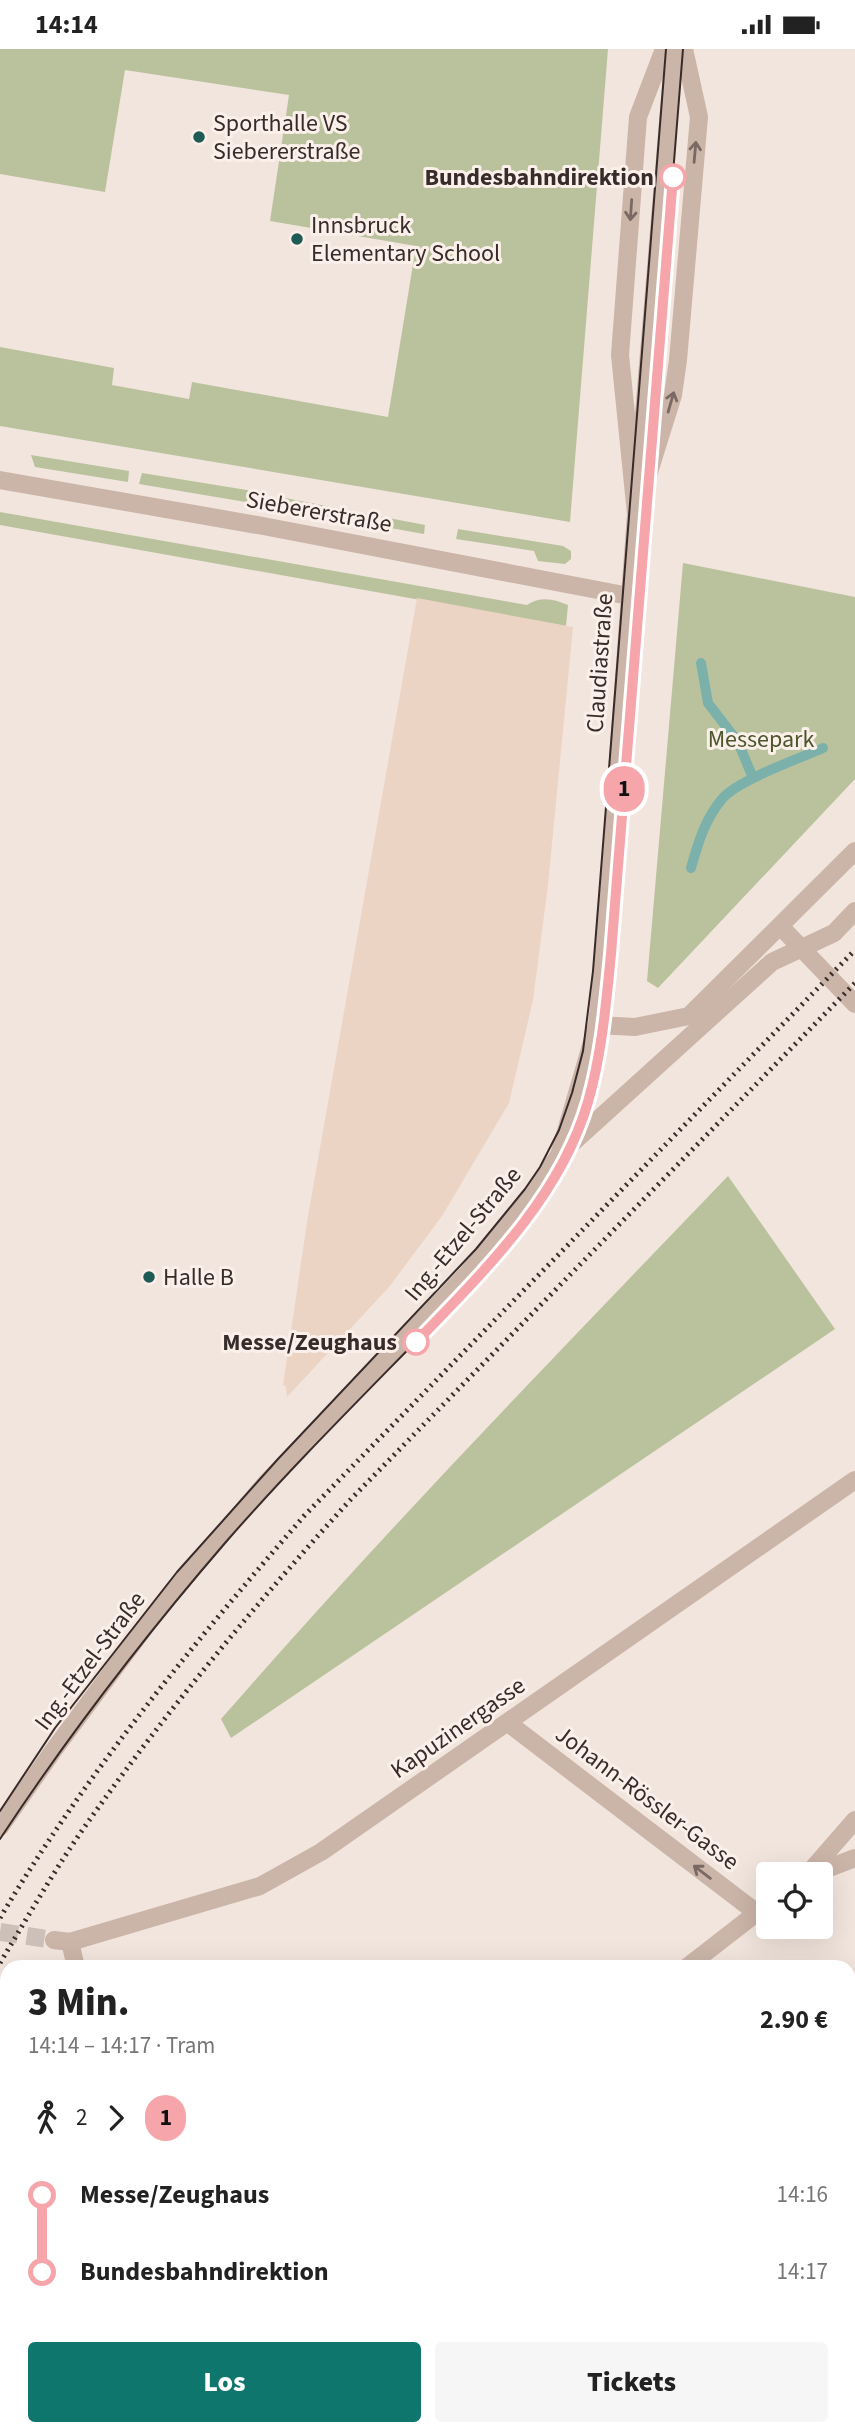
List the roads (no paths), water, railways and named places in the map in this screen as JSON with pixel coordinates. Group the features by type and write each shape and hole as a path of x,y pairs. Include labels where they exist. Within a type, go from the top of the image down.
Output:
{"street":[{"name":"Claudiastraße","path":"636,514 620,355 638,117 664,49"},
{"name":"Claudiastraße","path":"597,1025 674,49"},
{"name":"Claudiastraße","path":"636,514 673,395 678,360 699,117 684,49"},
{"name":"Siebererstraße","path":"0,481 276,528 629,596"},
{"path":"597,1025 635,1027 689,1016 855,851"},
{"path":"559,1154 772,962 834,933 855,911"},
{"path":"779,926 855,1004"},
{"name":"Ing.-Etzel-Straße","path":"0,1827 160,1607 266,1483 467,1273 528,1201 559,1154 597,1025"},
{"name":"Kapuzinergasse","path":"72,1960 62,1941 260,1887 321,1852 855,1480"},
{"name":"Johann-Rössler-Gasse","path":"508,1723 756,1905"},
{"path":"821,1862 855,1820"},
{"path":"833,1866 855,1858"},
{"path":"696,1960 756,1914"}],"waterway":[{"path":"701,663 708,703 738,742 753,778"},
{"path":"691,868 707,823 729,792 823,748"}],"tunnel":[{"path":"0,1932 54,1940"}],"tram line":[{"path":"0,1811 55,1728 177,1572 278,1459 476,1249 525,1189 559,1130 583,1051 593,971 666,49"},
{"path":"0,1839 108,1688 165,1614 225,1543 287,1474 481,1274 544,1193 579,1126 595,1074 608,987 683,49"},
{"name":"1","path":"416,1342 508,1242 548,1188 578,1129 594,1077 600,1049 611,954 673,177"}],"railway":[{"path":"0,1918 68,1812 143,1710 304,1516 855,950"},
{"path":"2,1960 68,1851 123,1774 185,1693 284,1575 352,1498 855,983"}],"place":[{"name":"Sporthalle VS Siebererstraße","path":"199,137"},
{"name":"Bundesbahndirektion","path":"673,177"},
{"name":"Innsbruck Elementary School","path":"297,239"},
{"name":"Halle B","path":"149,1277"},
{"name":"Messe/Zeughaus","path":"416,1342"}],"park label":[{"name":"Messepark","path":"761,739"}]}
